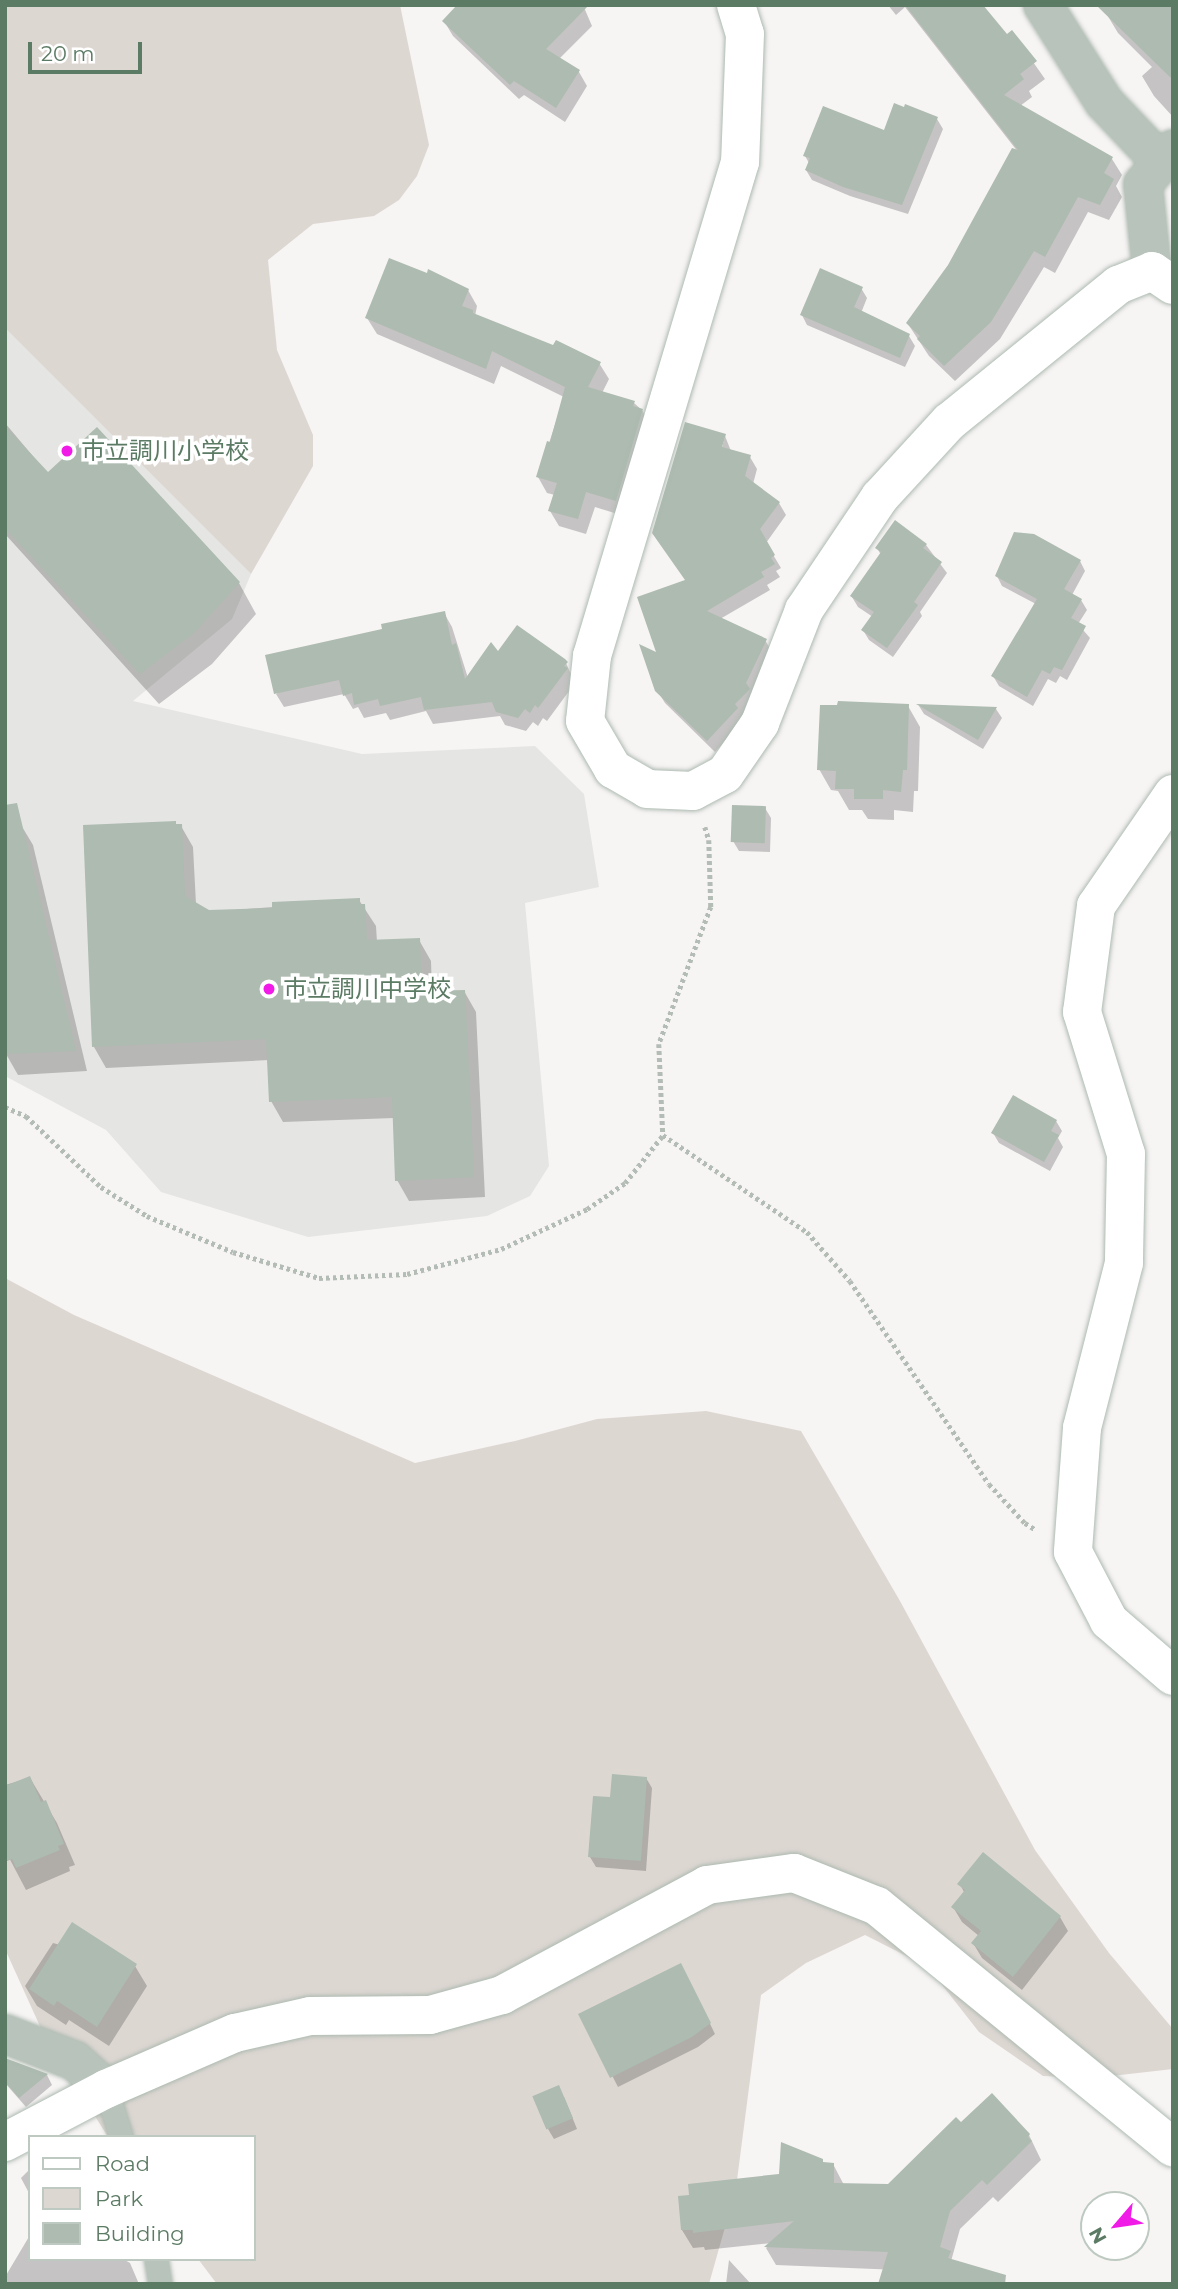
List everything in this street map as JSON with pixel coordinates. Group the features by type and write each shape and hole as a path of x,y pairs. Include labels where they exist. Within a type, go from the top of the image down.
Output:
{"street":[{"path":"736,5 745,34 740,162 592,656 585,720 612,769 647,789 693,791 724,774 760,723 804,610 880,497 949,422 1118,285 1162,278 1143,184 1167,156 1104,102 1043,5"},
{"path":"1173,794 1096,905 1082,1012 1126,1154 1124,1263 1082,1428 1073,1552 1109,1621 1173,1676"},
{"path":"5,2142 106,2089 248,2030 310,2016 430,2015 502,1995 707,1885 794,1873 877,1906 1173,2147"},
{"path":"5,2034 75,2061 106,2089"}],"lane":[{"path":"106,2089 120,2135"},
{"path":"156,2261 160,2284"}],"path":[{"path":"5,1107 26,1116 101,1187 147,1216 233,1252 319,1278 407,1274 501,1249 587,1209 625,1183 663,1135 659,1044 710,907 709,840 693,791"},
{"path":"663,1135 807,1233 850,1282 989,1484 1025,1523 1073,1552"}],"shaded area":[{"name":"市立調川中学校","path":"5,328 251,574 232,619 133,701 362,754 535,746 584,794 599,887 525,903 549,1166 530,1196 487,1216 308,1237 161,1192 106,1130 5,1076"}],"green space":[{"path":"5,5 400,5 429,145 417,176 399,200 374,216 313,224 268,260 277,350 313,435 313,466 251,574 5,328"},
{"path":"5,1278 74,1315 415,1463 515,1441 597,1419 706,1411 801,1431 900,1601 1035,1850 1109,1953 1173,2029 1173,2069 1094,2078 1043,2076 979,2032 928,1967 865,1935 806,1963 761,1995 736,2188 709,2284 217,2284 200,2261 256,2261 256,2135 107,2135 43,2033 5,1949"}],"building":[{"path":"457,5 589,5 546,49 580,70 556,108 514,81 510,85 442,21"},
{"path":"905,5 983,5 1007,34 1012,30 1037,61 1020,74 1024,79 1004,95 1113,157 1104,173 1114,179 1100,205 1078,197 1045,257 1034,251 991,322 944,366 917,339 920,336 906,323 948,265 1012,148 1018,150"},
{"path":"1096,5 1173,5 1173,80"},
{"path":"894,103 904,107 905,104 938,117 902,205 843,187 805,170 810,158 803,156 823,106 884,130"},
{"path":"389,258 427,273 428,269 469,289 462,306 473,310 473,313 553,345 556,340 601,362 588,387 635,401 633,406 643,409 616,501 586,492 578,519 548,511 557,483 536,477 547,441 550,442 565,387 492,351 486,369 365,318"},
{"path":"820,268 863,287 854,307 910,334 900,358 800,315"},
{"path":"685,422 726,434 722,447 751,455 745,476 780,502 760,529 775,555 771,558 775,564 761,572 764,577 707,611 767,639 746,683 750,689 735,704 738,708 707,741 655,691 639,644 656,652 637,597 685,580 652,533"},
{"path":"5,426 48,472 97,427 240,582 194,633 140,674 5,528"},
{"path":"895,520 927,544 923,548 942,562 914,602 918,605 887,648 861,630 874,612 850,596 881,552 875,548"},
{"path":"1014,532 1034,534 1081,560 1064,589 1082,599 1071,618 1086,626 1062,670 1054,667 1050,674 1042,670 1027,697 991,676 1037,599 995,576"},
{"path":"445,611 452,645 456,643 465,679 491,642 498,651 517,625 565,659 568,662 564,666 568,668 538,708 535,705 530,713 525,709 518,718 496,712 492,702 424,710 421,697 380,706 378,699 354,705 352,693 343,696 339,680 274,694 265,655 382,629 381,624"},
{"path":"838,701 909,704 907,770 903,770 901,792 883,790 883,799 854,799 854,789 835,789 836,771 817,770 820,705 837,705"},
{"path":"916,704 997,707 978,740"},
{"path":"17,803 76,1051 5,1054 5,805"},
{"path":"732,805 766,806 765,843 731,842"},
{"path":"176,821 176,824 182,824 185,896 209,910 272,908 272,902 360,898 360,904 365,904 367,940 420,938 422,991 465,990 474,1177 395,1181 392,1097 269,1102 266,1039 92,1047 83,825"},
{"path":"1013,1095 1057,1120 1051,1131 1059,1135 1044,1162 991,1133"},
{"path":"612,1774 647,1777 641,1861 588,1857 593,1796 610,1797"},
{"path":"30,1776 41,1802 46,1800 64,1844 58,1846 60,1850 16,1868 12,1859 5,1862 5,1786"},
{"path":"983,1852 1061,1916 1013,1977 971,1943 981,1931 951,1907 965,1890 957,1884"},
{"path":"72,1922 137,1964 97,2027 57,2001 54,2006 29,1989"},
{"path":"681,1963 711,2023 692,2037 610,2078 578,2014"},
{"path":"5,2058 48,2074 19,2098 5,2082"},
{"path":"559,2085 573,2118 546,2129 532,2096"},
{"path":"992,2093 1030,2134 1028,2137 1032,2141 987,2185 982,2180 950,2211 940,2247 951,2251 948,2258 1006,2275 1005,2284 878,2284 888,2252 764,2247 794,2221 693,2233 693,2230 681,2230 678,2196 689,2195 688,2184 779,2174 781,2142 823,2159 823,2162 834,2163 834,2183 888,2184 956,2117 961,2122"}],"place":[{"name":"市立調川小学校","path":"67,451"},
{"name":"市立調川中学校","path":"269,989"}]}
